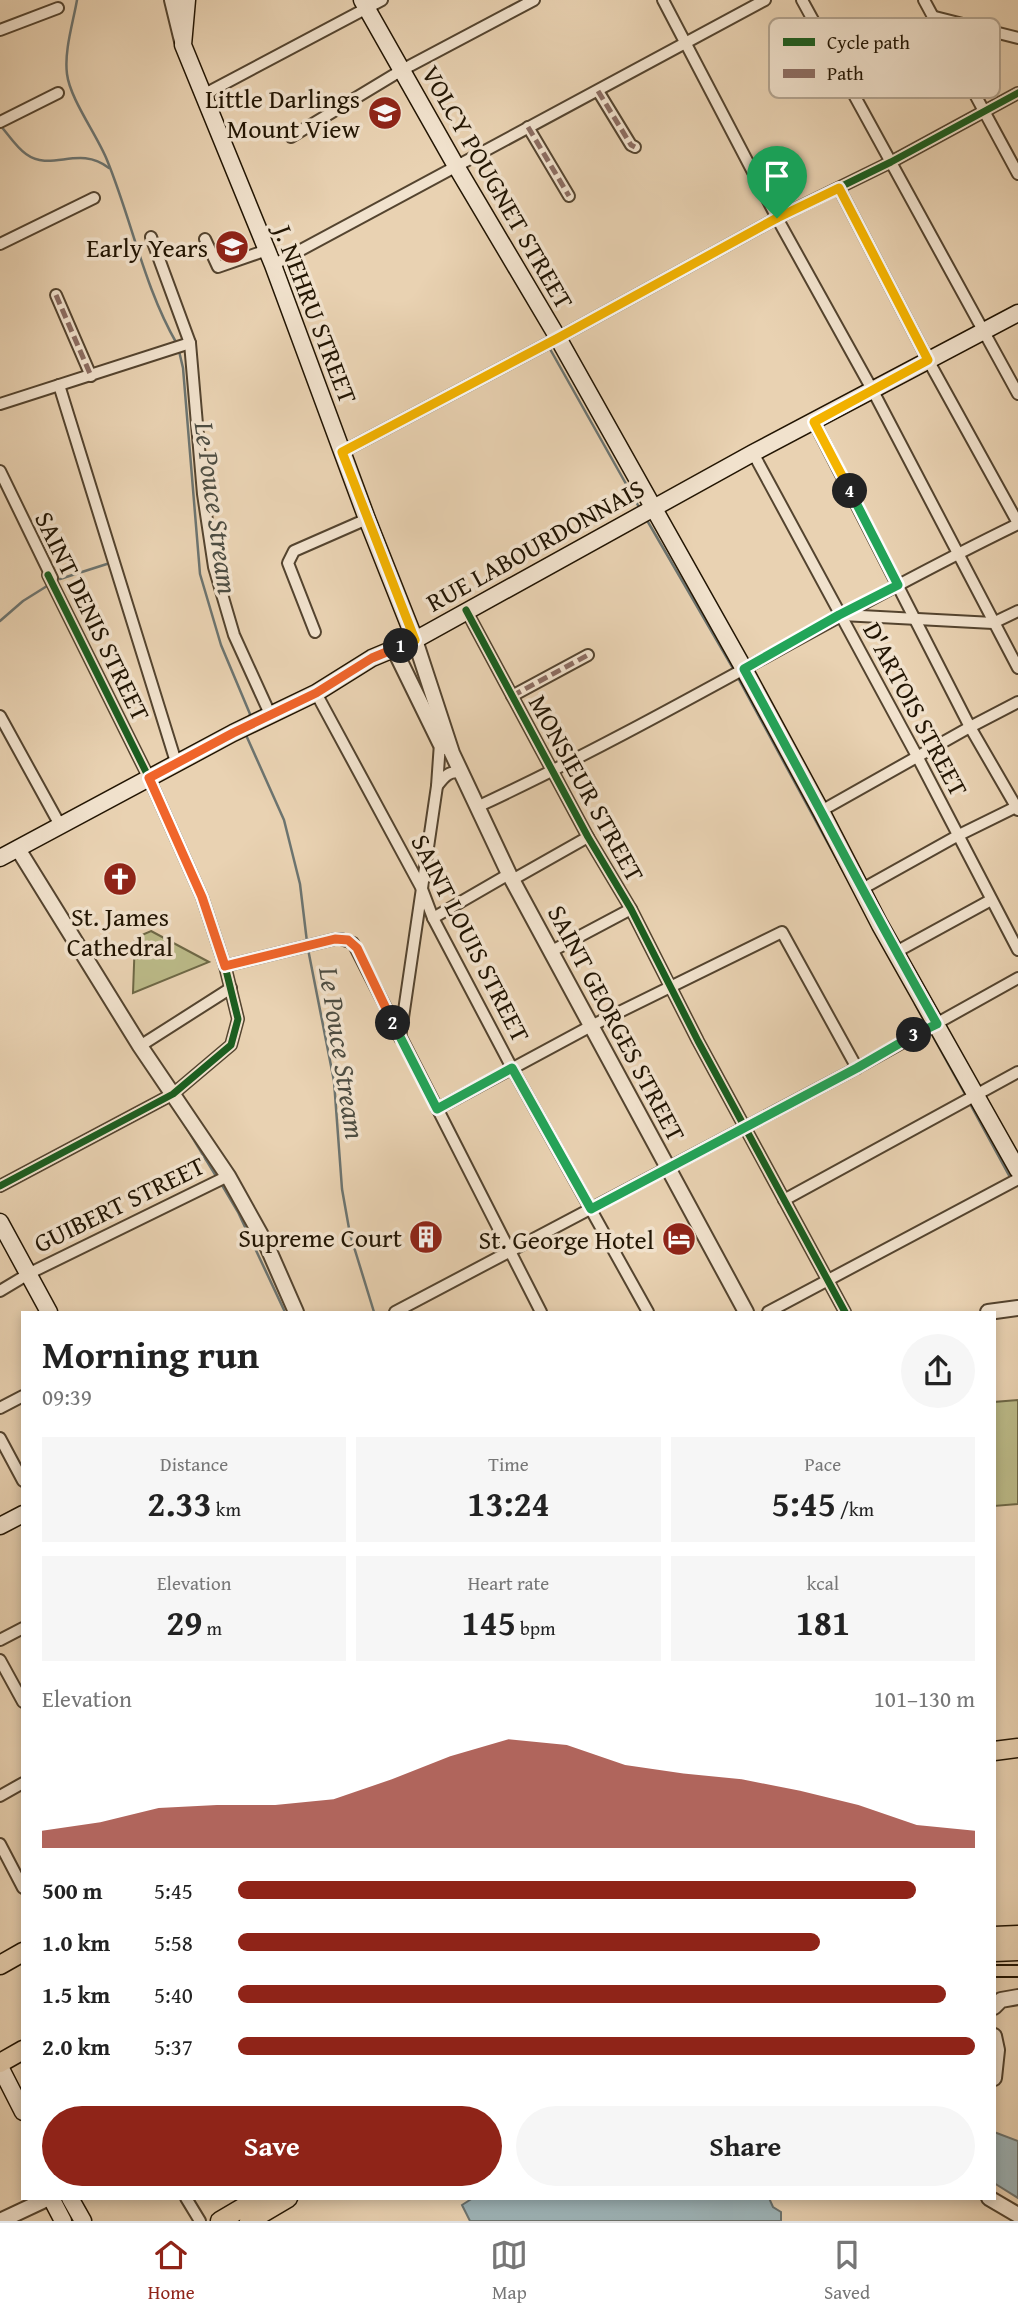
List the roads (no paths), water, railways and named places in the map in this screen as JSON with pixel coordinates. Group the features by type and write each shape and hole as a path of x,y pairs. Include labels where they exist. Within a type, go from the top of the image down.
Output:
{"main road":[{"path":"183,46 187,0"},
{"name":"VOLCY POUGNET STREET","path":"364,4 558,338 739,672 821,811 896,952 930,1027 970,1098 1018,1170"},
{"name":"J. NEHRU STREET","path":"183,46 270,257 415,640"},
{"name":"RUE LABOURDONNAIS","path":"0,858 176,762 316,693 372,658 415,640 753,453 1018,313"},
{"path":"0,1222 49,1311"},
{"path":"0,1526 21,1515"},
{"path":"996,1751 1018,1748"},
{"path":"996,1936 1018,1936"},
{"path":"996,1952 1018,1951"},
{"path":"0,1965 21,1953"},
{"path":"21,2051 0,2065 21,2108"},
{"path":"51,2200 63,2221"},
{"path":"71,2200 83,2221"},
{"path":"220,2221 256,2200"},
{"path":"249,2221 285,2200"}],"street":[{"path":"172,0 183,46"},
{"path":"203,94 364,4 382,0"},
{"path":"291,136 402,70 534,0"},
{"path":"663,0 683,43 873,390 1018,668"},
{"path":"205,239 218,267 270,257 456,166 765,0"},
{"path":"802,0 812,18"},
{"path":"924,0 935,17 939,18"},
{"path":"0,30 58,8"},
{"path":"1000,33 1018,38"},
{"path":"598,92 635,148"},
{"path":"3,121 58,93"},
{"path":"342,452 558,338 776,216 891,162 1018,93"},
{"path":"856,98 1018,394"},
{"path":"977,98 1018,174"},
{"path":"528,127 569,196"},
{"path":"477,807 553,771 739,672 839,615 1018,523 928,360 839,188"},
{"path":"0,244 94,198"},
{"path":"151,237 190,343 203,494 214,567 263,718"},
{"path":"56,295 91,376"},
{"path":"0,404 190,343"},
{"path":"59,385 176,762"},
{"path":"814,422 970,727 1017,809 957,836 862,889"},
{"name":"D'ARTOIS STREET","path":"753,453 1018,950"},
{"name":"SAINT DENIS STREET","path":"0,471 149,778 202,897 225,966 238,1019 231,1045 173,1094 0,1186"},
{"path":"316,632 288,563 290,557 294,551 367,519"},
{"name":"SAINT DENIS STREET","path":"48,575 56,590 149,778 48,575"},
{"name":"MONSIEUR STREET","path":"466,610 588,837 631,909 744,1128 844,1311"},
{"path":"839,615 993,623 1018,611"},
{"name":"SAINT GEORGES STREET","path":"415,640 452,753 511,877 745,1311"},
{"name":"SAINT GEORGES STREET","path":"394,649 440,743 452,753"},
{"path":"512,696 588,655"},
{"name":"SAINT LOUIS STREET","path":"316,693 422,890 433,918 512,1068 647,1311"},
{"path":"419,701 433,695"},
{"path":"821,811 1018,702"},
{"path":"0,716 60,825"},
{"path":"400,1038 437,786 440,743"},
{"path":"437,786 447,774 454,771 461,773"},
{"path":"433,918 588,837"},
{"path":"18,849 140,1046 228,1176 267,1246 294,1311"},
{"path":"896,952 991,900"},
{"path":"551,951 631,909"},
{"path":"437,1109 591,1026 782,932 857,1068"},
{"path":"225,966 341,939 353,943 540,1311"},
{"path":"397,1311 857,1068 1018,978"},
{"path":"140,1046 231,988"},
{"path":"784,1200 1018,1072"},
{"name":"GUIBERT STREET","path":"0,1291 30,1273 228,1176"},
{"path":"770,1311 1013,1182"},
{"path":"996,1311 1018,1308"},
{"path":"0,1408 21,1397"},
{"path":"0,1438 21,1477"},
{"path":"0,1640 21,1629"},
{"path":"0,1660 21,1698"},
{"path":"0,1796 21,1784"},
{"path":"0,1844 21,1884"},
{"path":"996,1993 1018,1995"},
{"path":"996,2005 1001,2000 1018,1995"},
{"path":"7,2217 45,2200"},
{"path":"187,2200 200,2221"},
{"path":"992,2200 1018,2215"}],"water":[{"path":"996,2133 1018,2141 1018,2198 996,2184"},
{"path":"470,2200 770,2200 773,2207 781,2212 781,2221 470,2221 462,2205"}],"waterway":[{"name":"Le Pouce Stream","path":"77,0 67,56 69,84 107,160 147,277 177,344"},
{"path":"0,125 22,151 36,159 46,161 87,158 109,168"},
{"path":"550,349 639,507"},
{"name":"Le Pouce Stream","path":"179,351 183,368 200,574 221,645 250,714 248,719"},
{"path":"648,522 734,670"},
{"path":"60,579 110,563"},
{"path":"0,621 23,601 47,586"},
{"path":"737,676 843,871"},
{"name":"Le Pouce Stream","path":"246,735 284,820 300,884 307,942"},
{"name":"Le Pouce Stream","path":"308,949 334,1081 342,1189 350,1234 374,1311"},
{"path":"915,1004 927,1026"},
{"path":"930,1031 966,1096"},
{"path":"969,1102 1011,1179"},
{"path":"178,1114 216,1176"},
{"path":"222,1185 238,1212 284,1310"}],"tram line":[{"path":"996,1965 1018,1965"},
{"path":"996,1977 1018,1977"}],"place":[{"name":"Little Darlings Mount View","path":"385,113"},
{"name":"Early Years","path":"232,247"},
{"name":"St. James Cathedral","path":"120,879"},
{"name":"Supreme Court","path":"426,1237"},
{"name":"St. George Hotel","path":"679,1239"}]}
